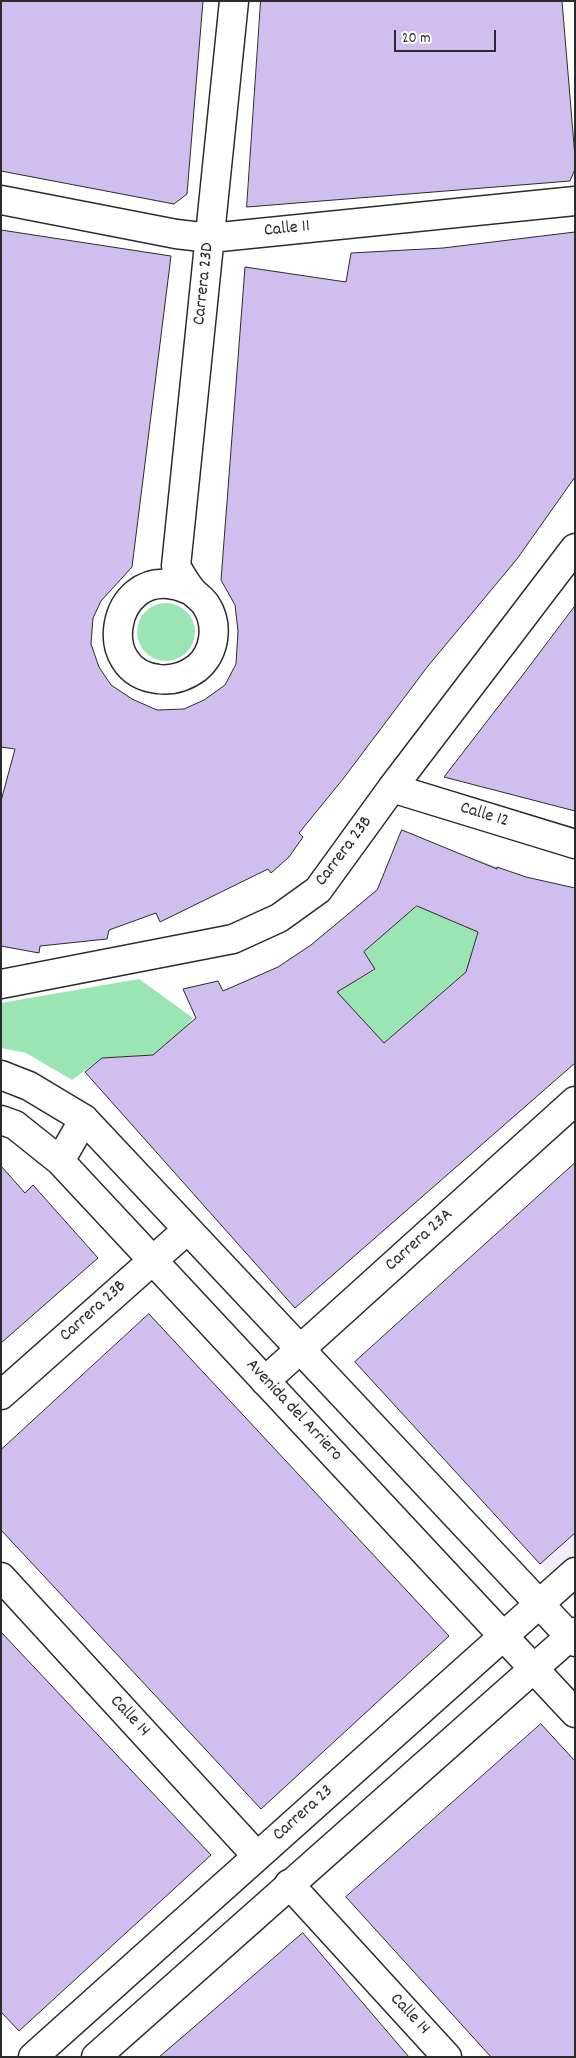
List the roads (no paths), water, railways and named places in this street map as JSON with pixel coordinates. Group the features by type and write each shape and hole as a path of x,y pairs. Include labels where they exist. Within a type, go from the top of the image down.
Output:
{"street":[{"name":"Carrera 23D","path":"166,575 210,238 234,1"},
{"name":"Calle 11","path":"1,200 176,234 210,238 575,201"},
{"name":"Carrera 23B","path":"1,984 233,940 279,918 318,890 392,788 575,548"},
{"path":"166,575 192,591 206,605 214,623 213,643 204,661 189,674 170,680 150,678 134,669 121,653 116,634 119,617 127,602 140,591 166,575"},
{"name":"Calle 12","path":"392,788 575,844"},
{"path":"1,1075 29,1086 84,1119 187,1230 301,1348 538,1604 573,1637 289,1884 96,2057"},
{"name":"Carrera 23A","path":"265,1381 575,1101"},
{"path":"60,1160 84,1119"},
{"name":"Avenida del Arriero","path":"1,1120 15,1126 60,1160 575,1713"},
{"name":"Carrera 23B","path":"1,1395 187,1230"},
{"name":"Carrera 23","path":"33,2057 575,1572"},
{"name":"Calle 14","path":"1,1577 257,1856"},
{"name":"Calle 14","path":"289,1884 447,2057"}]}
